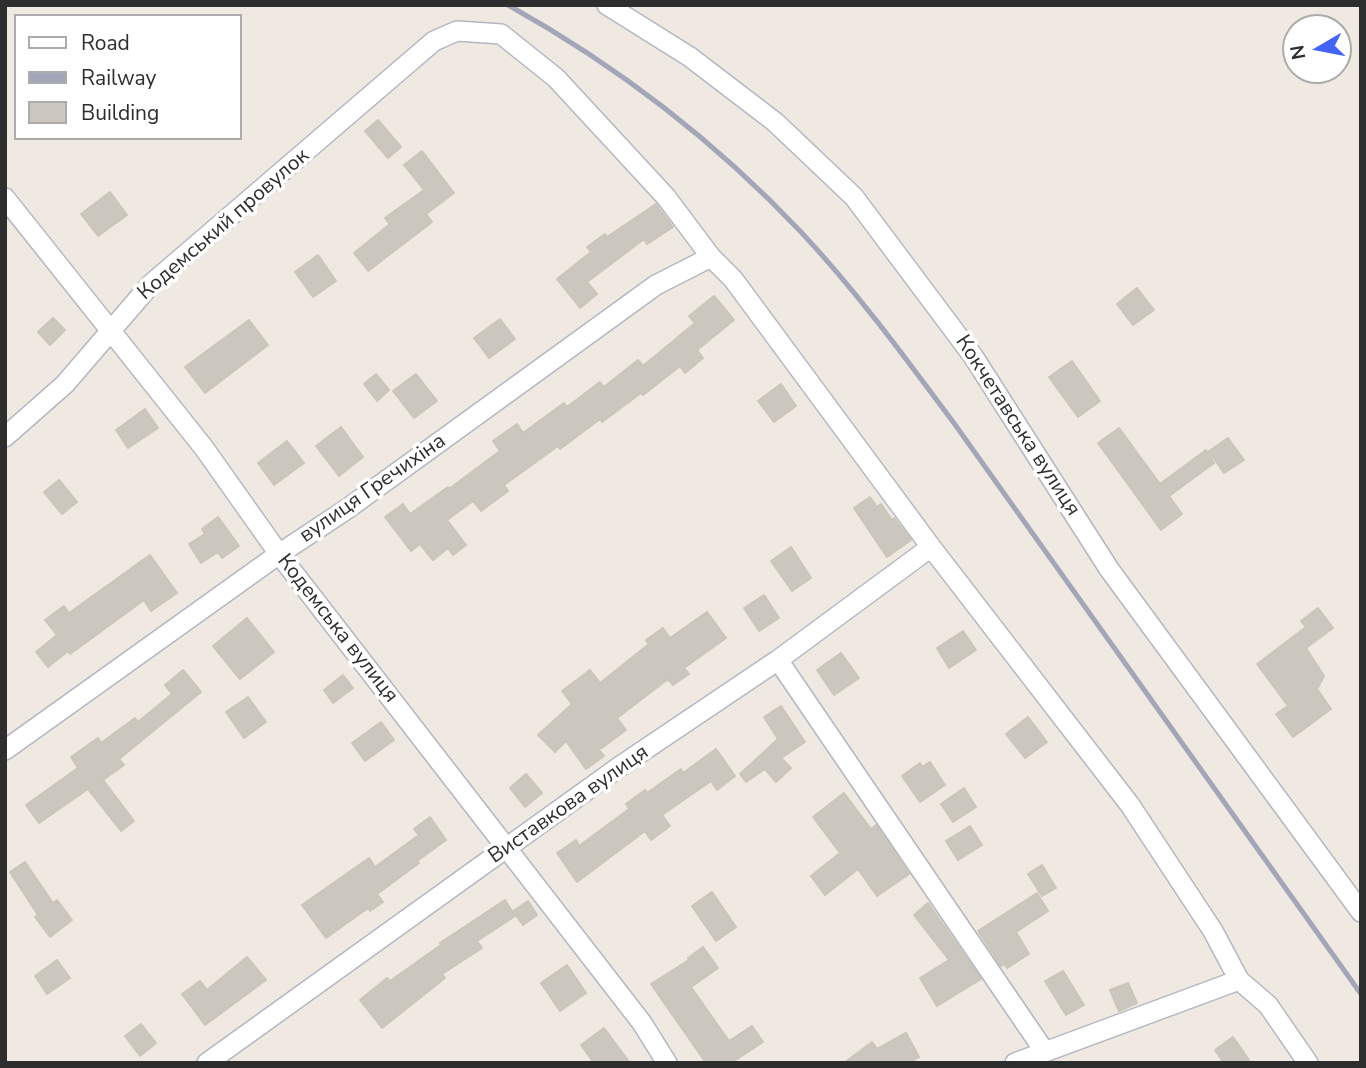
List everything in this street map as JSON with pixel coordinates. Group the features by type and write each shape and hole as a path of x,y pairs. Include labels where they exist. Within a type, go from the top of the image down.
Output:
{"street":[{"name":"Кокчетавська вулиця","path":"607,5 690,57 775,122 854,197 973,356 1109,569 1361,912"},
{"name":"Кодемський провулок","path":"5,437 65,384 151,284 434,41 457,31 501,34 556,78 666,197 711,257"},
{"name":"Кодемська вулиця","path":"5,198 204,448 279,554 642,1023 667,1063"},
{"path":"711,257 740,287 931,547 1130,805 1213,932 1238,980 1268,1004 1298,1059"},
{"name":"вулиця Гречихіна","path":"5,750 279,554 358,501 656,285 711,257"},
{"name":"Виставкова вулиця","path":"207,1063 619,767 778,660 931,547"},
{"path":"778,660 1045,1052"},
{"path":"1015,1063 1238,980"}],"building":[{"path":"378,120 401,147 388,158 365,131"},
{"path":"422,151 454,193 426,214 432,222 368,271 354,253 390,224 385,218 424,190 404,165"},
{"path":"110,192 127,215 98,236 81,214"},
{"path":"656,204 673,227 647,244 644,239 587,282 597,294 580,308 557,279 591,252 587,247"},
{"path":"318,255 336,281 313,297 295,272"},
{"path":"1137,288 1154,310 1133,325 1117,304"},
{"path":"714,296 734,320 697,350 703,358 685,373 680,366 602,422 600,419 560,449 558,446 504,485 508,491 481,511 473,501 447,520 466,545 453,555 448,548 433,560 420,544 411,551 385,517 403,504 410,514 448,487 449,489 500,451 493,441 517,424 523,433 564,403 567,407 600,382 604,387 638,360 643,366 695,323 689,316"},
{"path":"53,318 65,330 50,345 38,332"},
{"path":"500,319 515,339 489,358 474,338"},
{"path":"249,320 268,345 205,393 185,367"},
{"path":"1072,361 1100,401 1078,417 1049,377"},
{"path":"376,374 389,390 377,401 364,384"},
{"path":"416,374 437,401 414,418 393,391"},
{"path":"781,384 796,406 774,422 758,401"},
{"path":"145,409 158,428 128,448 116,430"},
{"path":"341,427 363,457 339,476 316,446"},
{"path":"1119,428 1160,484 1206,450 1214,463 1169,496 1182,514 1161,530 1098,443"},
{"path":"1228,438 1244,460 1224,473 1209,451"},
{"path":"287,441 304,463 274,485 258,463"},
{"path":"59,480 77,502 62,514 44,492"},
{"path":"870,497 877,507 881,504 911,540 887,557 854,508"},
{"path":"218,517 239,546 222,558 218,552 201,563 189,544 205,534 202,529"},
{"path":"791,547 811,578 792,591 771,561"},
{"path":"150,555 177,593 151,611 144,600 48,667 36,652 57,635 45,620 64,606 69,613"},
{"path":"764,595 779,618 759,631 744,608"},
{"path":"1318,608 1333,628 1306,648 1324,676 1317,689 1331,709 1293,737 1276,714 1288,706 1257,664 1306,627 1301,621"},
{"path":"707,612 726,638 684,668 689,674 673,685 668,679 617,718 626,730 599,750 604,756 586,769 566,741 555,752 538,735 572,704 562,691 590,670 600,683 649,644 646,640 663,628 670,638"},
{"path":"247,618 274,652 240,679 213,646"},
{"path":"963,631 976,650 949,668 937,648"},
{"path":"841,653 859,678 834,695 817,670"},
{"path":"183,670 201,692 119,759 124,765 103,780 134,821 121,831 88,789 39,823 26,805 78,768 71,757 98,738 101,743 135,718 138,722 172,694 165,685"},
{"path":"343,675 353,688 333,703 324,690"},
{"path":"248,697 266,722 244,738 226,712"},
{"path":"781,706 805,742 781,758 791,768 776,782 765,769 746,782 740,774 778,739 764,717"},
{"path":"1028,717 1047,742 1025,758 1006,734"},
{"path":"381,722 394,740 365,761 352,743"},
{"path":"716,749 735,776 717,790 711,781 662,815 670,826 651,840 645,831 577,882 557,853 576,840 579,846 629,809 626,804 645,790 647,793 681,769 683,773"},
{"path":"930,762 945,785 920,802 902,776 920,763 922,767"},
{"path":"526,774 542,793 525,807 510,788"},
{"path":"964,788 976,807 953,822 941,804"},
{"path":"844,793 871,829 876,825 909,874 877,896 858,869 825,895 811,876 840,853 813,817"},
{"path":"430,817 446,840 377,894 383,902 370,911 368,908 326,938 302,905 369,858 375,867 419,835 414,829"},
{"path":"970,826 982,845 958,860 946,841"},
{"path":"25,862 53,903 57,900 72,920 50,937 35,917 38,915 10,872"},
{"path":"1042,865 1056,888 1042,896 1028,874"},
{"path":"712,892 736,927 716,941 692,906"},
{"path":"1037,893 1048,911 1016,932 1029,954 1007,968 1005,964 1001,966 978,931"},
{"path":"505,900 515,916 477,941 482,948 442,974 445,978 382,1028 360,1000 387,978 390,981 441,945 440,943"},
{"path":"528,901 537,915 523,925 513,911"},
{"path":"928,903 981,979 937,1006 920,978 949,960 914,915"},
{"path":"703,947 718,968 691,987 729,1041 752,1026 763,1042 731,1063 706,1063 651,984 689,960 688,958"},
{"path":"247,957 266,980 205,1025 182,994 200,981 207,990"},
{"path":"57,960 70,978 47,994 35,976"},
{"path":"567,965 586,993 560,1011 541,983"},
{"path":"1063,971 1084,1005 1066,1015 1045,981"},
{"path":"1128,983 1137,1003 1119,1011 1110,990"},
{"path":"141,1024 156,1043 140,1056 125,1036"},
{"path":"604,1028 630,1063 594,1063 581,1045"},
{"path":"906,1033 919,1057 908,1063 844,1063 872,1042 877,1049"},
{"path":"1233,1037 1251,1063 1224,1063 1215,1050"}],"railway":[{"path":"508,5 587,53 663,107 735,167 822,255 882,327 956,426 1361,994"}]}
